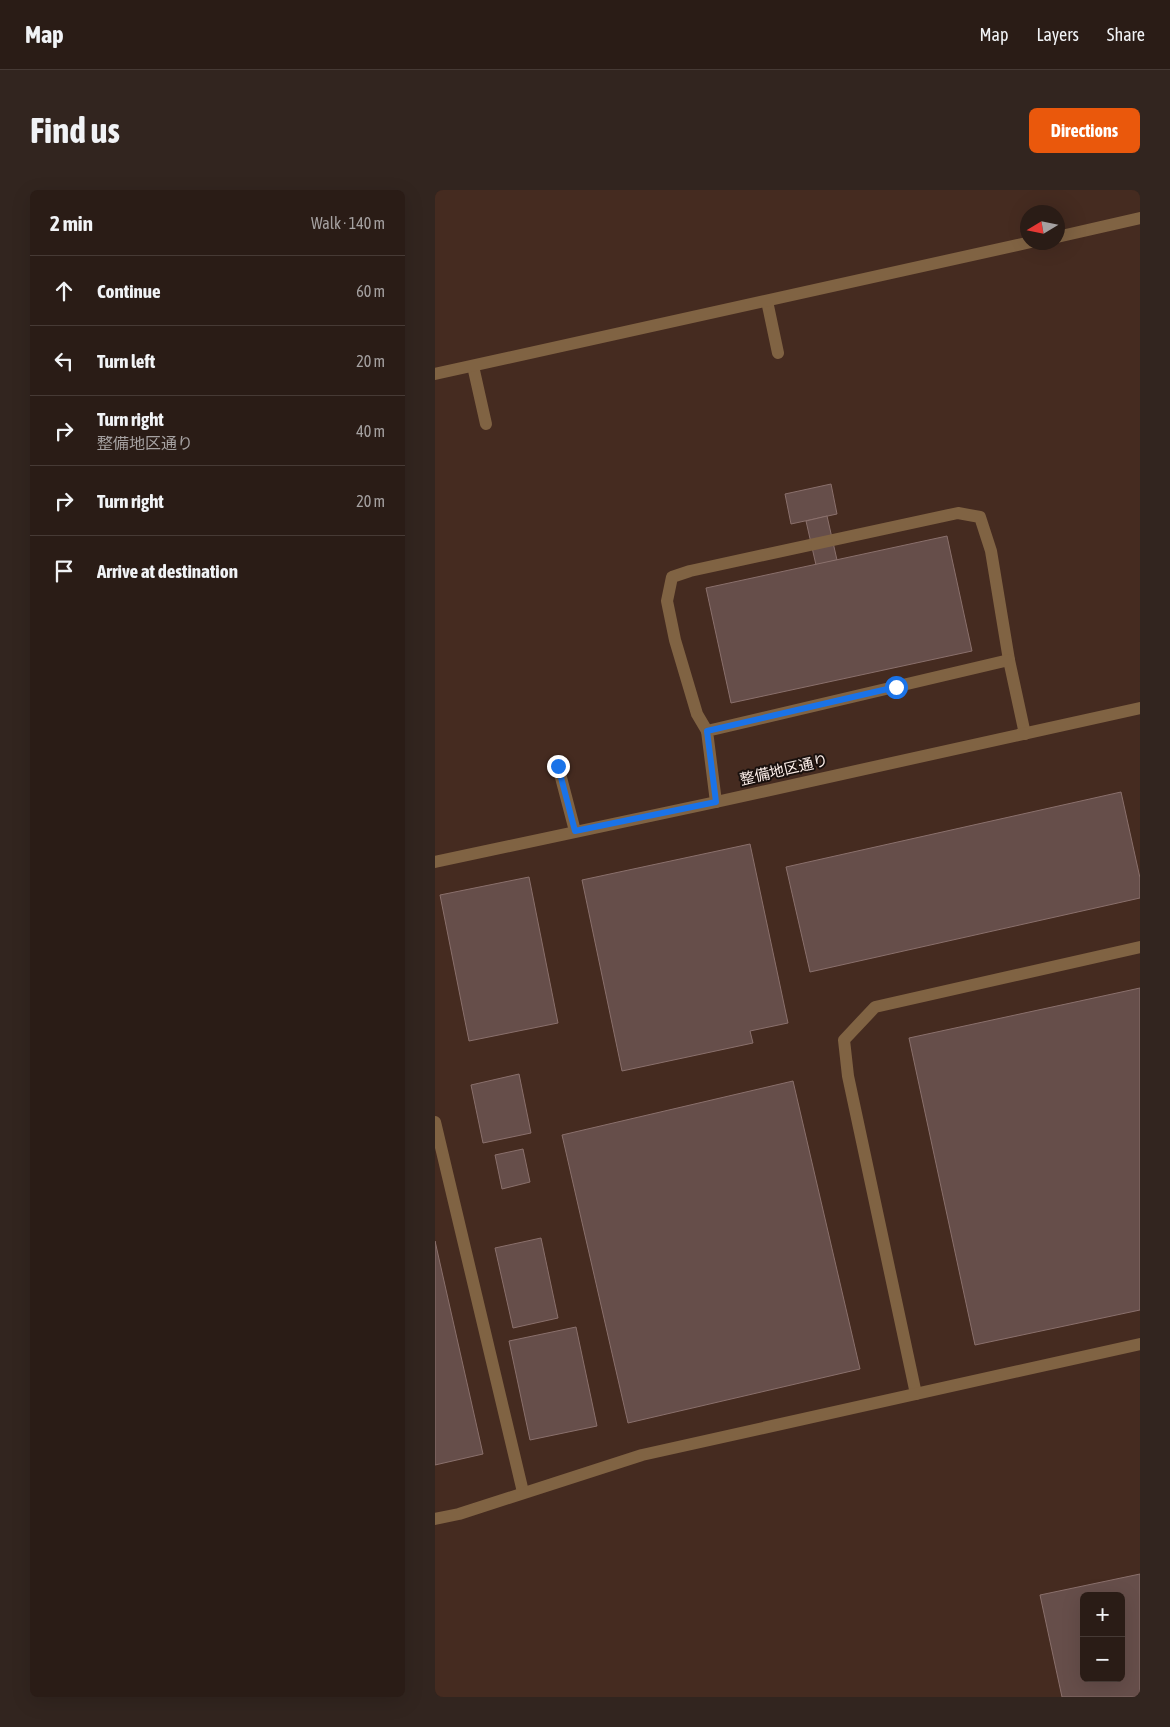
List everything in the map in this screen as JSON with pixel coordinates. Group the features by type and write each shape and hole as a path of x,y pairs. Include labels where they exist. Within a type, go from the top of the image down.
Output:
{"street":[{"path":"1065,235 1140,218"},
{"path":"435,374 1020,244"},
{"path":"767,301 778,353"},
{"path":"473,366 486,424"},
{"path":"716,802 707,731 697,714 675,640 667,601 672,577 690,571 958,513 980,518 991,551 1009,660 1025,734"},
{"path":"707,731 1009,660"},
{"name":"整備地区通り","path":"435,862 1140,708"},
{"path":"558,766 575,831"},
{"path":"916,1394 848,1076 844,1040 875,1007 1140,947"},
{"path":"435,1122 523,1492"},
{"path":"435,1519 459,1514 642,1455 1140,1344"}],"shaded area":[{"path":"435,190 1140,190 1140,1697 435,1697"}],"building":[{"path":"831,484 837,514 791,524 785,494"},
{"path":"827,516 837,560 816,565 806,521"},
{"path":"947,536 972,651 731,703 706,588"},
{"path":"1121,792 1140,878 1140,898 810,972 786,867"},
{"path":"750,844 788,1023 750,1031 753,1043 622,1071 582,880"},
{"path":"529,877 558,1023 469,1041 440,895"},
{"path":"1140,988 1140,1310 975,1345 909,1038"},
{"path":"519,1074 531,1133 483,1143 471,1085"},
{"path":"793,1081 860,1369 628,1423 562,1135"},
{"path":"523,1149 530,1182 502,1189 495,1155"},
{"path":"541,1238 558,1318 513,1328 495,1248"},
{"path":"435,1241 483,1454 435,1465"},
{"path":"576,1327 597,1426 530,1440 509,1341"},
{"path":"1140,1574 1140,1697 1062,1697 1040,1595"}],"route":[{"path":"558,766 575,831 716,802 707,731 896,687"}]}
